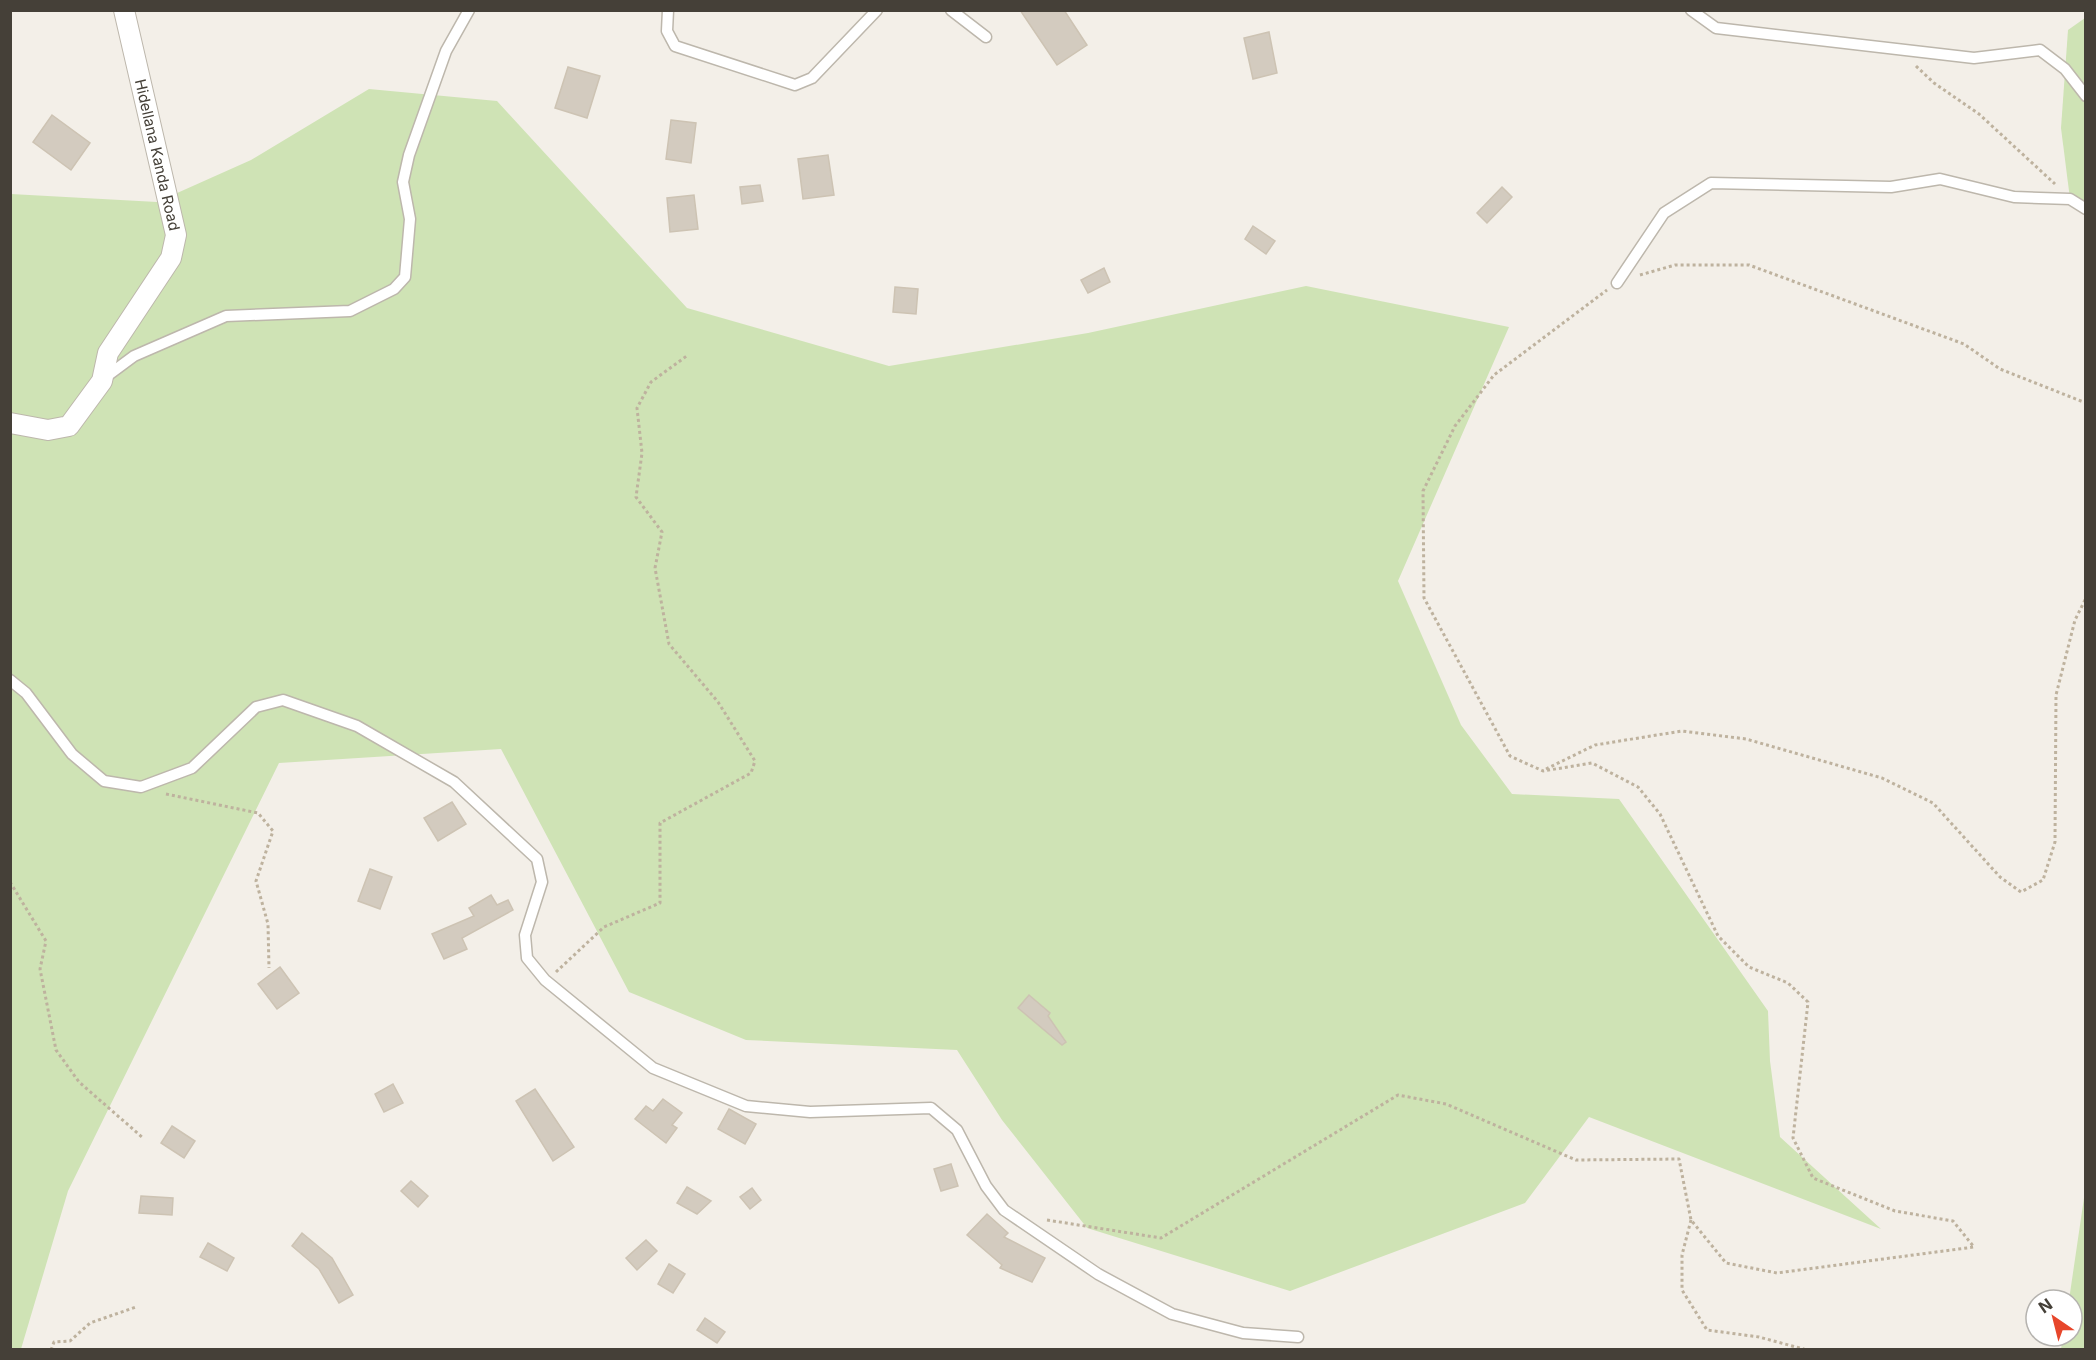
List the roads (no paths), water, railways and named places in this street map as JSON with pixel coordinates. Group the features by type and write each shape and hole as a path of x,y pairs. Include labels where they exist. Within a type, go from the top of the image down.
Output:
{"street":[{"name":"Hidellana Kanda Road","path":"10,423 48,430 69,426 102,381 108,352 171,258 176,235 124,10"}],"lane":[{"path":"102,381 134,356 226,316 350,311 394,289 405,277 410,219 403,182 409,155 446,51 469,10"},
{"path":"668,10 667,31 675,46 795,85 812,78 877,10"},
{"path":"951,10 986,37"},
{"path":"1691,10 1716,28 1899,51 1974,58 2040,50 2065,69 2085,96"},
{"path":"1617,283 1664,213 1711,183 1891,187 1940,179 2014,197 2070,199 2085,209"},
{"path":"10,680 26,693 72,754 104,782 141,787 192,768 256,707 283,700 357,726 454,782 537,859 542,882 525,934 527,958 545,980 653,1068 746,1106 810,1112 931,1108 957,1130 986,1186 1004,1210 1098,1274 1172,1314 1243,1333 1298,1337"}]}
